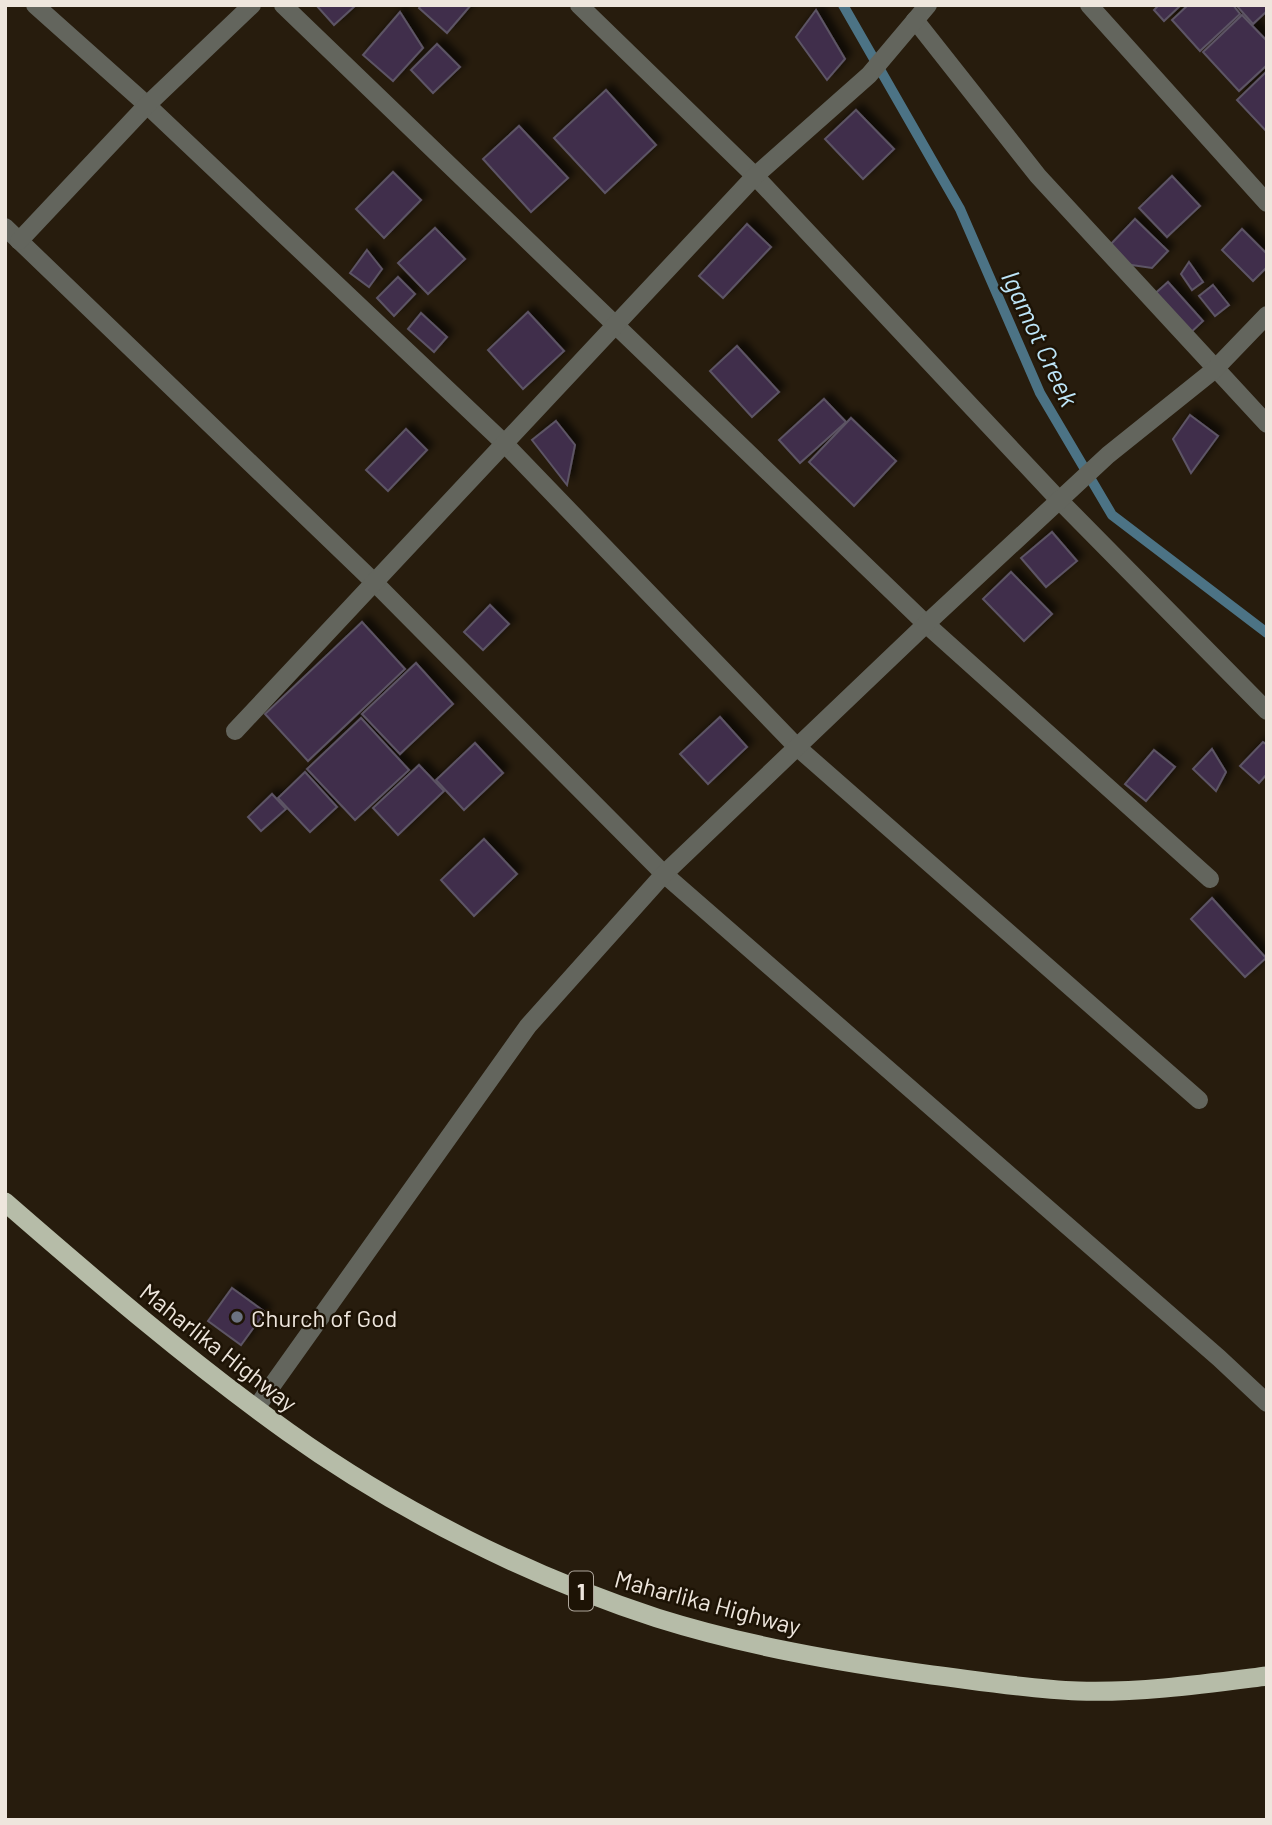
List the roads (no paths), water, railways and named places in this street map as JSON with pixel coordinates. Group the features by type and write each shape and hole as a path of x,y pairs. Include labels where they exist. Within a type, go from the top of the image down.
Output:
{"highway":[{"name":"Maharlika Highway","path":"5,1202 169,1341 290,1434 388,1496 497,1553 589,1594 723,1636 890,1669 1079,1691 1172,1688 1267,1676"}],"street":[{"path":"35,5 147,105 505,444 797,747 1199,1100"},
{"path":"19,241 147,105 252,5"},
{"path":"283,5 926,624 1210,879"},
{"path":"579,5 755,176 1060,501 1267,710"},
{"path":"235,731 755,176 869,75 928,5"},
{"path":"1089,5 1267,203"},
{"path":"915,20 1038,176 1214,370 1267,424"},
{"path":"5,227 374,582 664,874 1219,1358 1267,1404"},
{"path":"256,1408 528,1026 664,874 1108,455 1214,370 1267,315"}],"waterway":[{"name":"Igamot Creek","path":"843,5 960,209 1040,393 1112,515 1267,633"}],"place":[{"name":"Church of God","path":"237,1317"}]}
